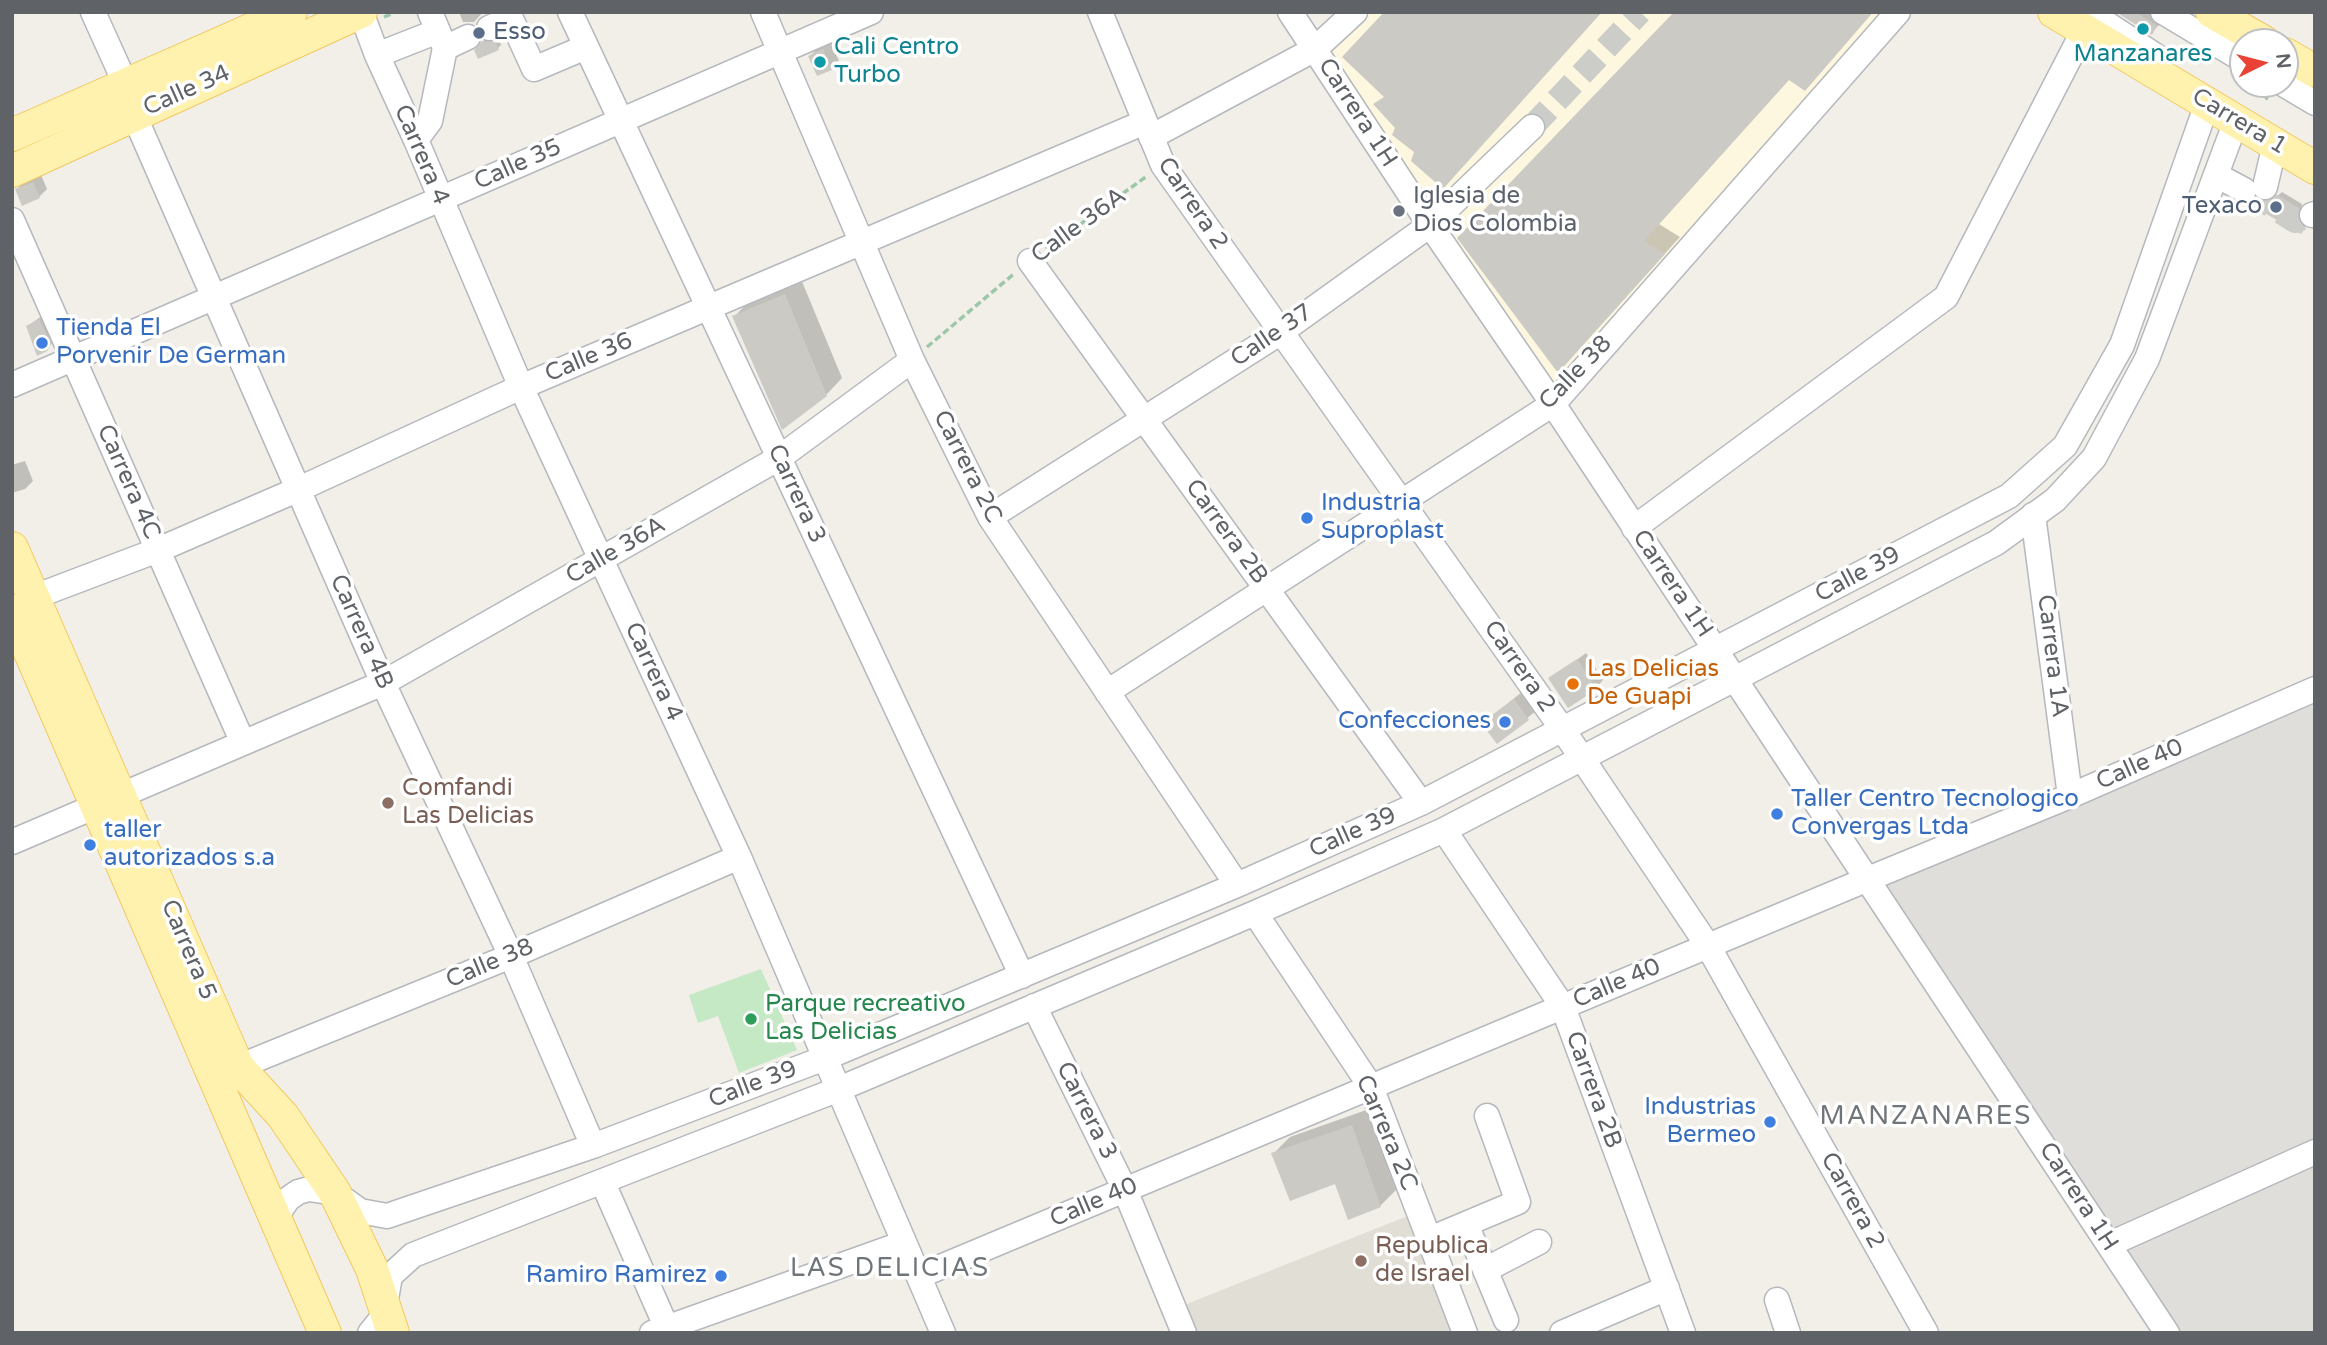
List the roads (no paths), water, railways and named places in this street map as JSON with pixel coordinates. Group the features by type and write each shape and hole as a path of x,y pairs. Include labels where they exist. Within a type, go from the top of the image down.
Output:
{"main road":[{"name":"Calle 34","path":"12,135 291,12"},
{"name":"Carrera 1","path":"2054,12 2086,21 2207,104 2315,168"},
{"path":"2212,12 2240,28"},
{"name":"Calle 34","path":"12,171 366,14"},
{"path":"2299,62 2315,71"},
{"name":"Carrera 5","path":"12,548 23,604 109,800 280,1233 324,1329"},
{"name":"Carrera 5","path":"109,800 239,1067 283,1116 335,1193 363,1249 384,1301 393,1333"}],"street":[{"path":"93,12 126,85"},
{"name":"Carrera 3","path":"570,12 1022,975"},
{"name":"Carrera 2C","path":"763,12 912,360 990,517 1237,885"},
{"name":"Calle 35","path":"12,385 870,12"},
{"name":"Carrera 2","path":"1100,12 1163,165 1563,730 1708,946 1926,1333"},
{"name":"Carrera 1H","path":"1290,12 1430,225 1553,404 2167,1333"},
{"path":"1148,130 1315,49 1356,12"},
{"name":"Calle 38","path":"1107,692 1553,404 1898,12"},
{"path":"2164,12 2229,51"},
{"name":"Carrera 4","path":"366,14 377,55 416,139 521,387 739,857 943,1333"},
{"path":"1634,528 1946,297 2086,21 2188,77 2315,153"},
{"path":"377,55 438,31 494,24 534,69 586,47"},
{"path":"416,139 430,121 438,31"},
{"path":"2299,94 2315,103"},
{"name":"Calle 39","path":"280,1233 278,1221 281,1209 288,1199 298,1192 309,1189 335,1193 360,1211 387,1216 593,1146 825,1058 1237,885 1421,803 2009,496 2065,446 2122,345 2207,104"},
{"name":"Carrera 4B","path":"134,115 383,683 511,956 593,1146"},
{"name":"Calle 39","path":"370,1333 383,1317 390,1276 413,1255 839,1090 1444,830 1996,543 2055,500 2094,458 2147,359 2236,121"},
{"name":"Calle 37","path":"990,517 1281,332 1430,225 1532,127"},
{"name":"Calle 36","path":"23,604 299,489 521,387 863,244 1148,130"},
{"path":"2216,175 2255,189 2275,144"},
{"name":"Carrera 4C","path":"12,220 243,743"},
{"name":"Carrera 2B","path":"1030,261 1421,803"},
{"path":"2122,345 2147,359"},
{"name":"Calle 36A","path":"12,842 383,683 779,458 912,360"},
{"name":"Carrera 1A","path":"2034,515 2070,796"},
{"name":"Calle 40","path":"919,1276 2070,796 2315,689"},
{"name":"Carrera 2B","path":"1444,830 1563,1007 1683,1333"},
{"name":"Calle 38","path":"239,1067 511,956 739,857"},
{"name":"Carrera 2C","path":"1255,913 1371,1087 1465,1333"},
{"name":"Carrera 3","path":"1034,1006 1125,1190 1178,1331"},
{"path":"1430,1238 1518,1202 1487,1116"},
{"path":"2110,1244 2315,1152"},
{"path":"603,1183 663,1331 904,1243"},
{"path":"1466,1224 1506,1320"},
{"path":"1485,1270 1539,1242"},
{"path":"1563,1333 1667,1288"},
{"path":"1777,1300 1788,1333"}],"tunnel":[{"path":"1532,127 1640,12"},
{"path":"2265,187 2262,200 2295,221 2312,215"}],"place":[{"name":"Manzanares","path":"2143,29"},
{"name":"Esso","path":"479,33"},
{"name":"Cali Centro Turbo","path":"820,62"},
{"name":"Texaco","path":"2276,207"},
{"name":"Iglesia de Dios Colombia","path":"1399,211"},
{"name":"Tienda El Porvenir De German","path":"42,343"},
{"name":"Industria Suproplast","path":"1307,518"},
{"name":"Las Delicias De Guapi","path":"1573,684"},
{"name":"Confecciones","path":"1505,722"},
{"name":"Comfandi Las Delicias","path":"388,803"},
{"name":"Taller Centro Tecnologico Convergas Ltda","path":"1777,814"},
{"name":"taller autorizados s.a","path":"90,845"},
{"name":"Parque recreativo Las Delicias","path":"751,1019"},
{"name":"Industrias Bermeo","path":"1770,1122"},
{"name":"Republica de Israel","path":"1361,1261"},
{"name":"Ramiro Ramirez","path":"721,1276"}],"district":[{"name":"MANZANARES","path":"1926,1117"},
{"name":"LAS DELICIAS","path":"890,1269"}]}
